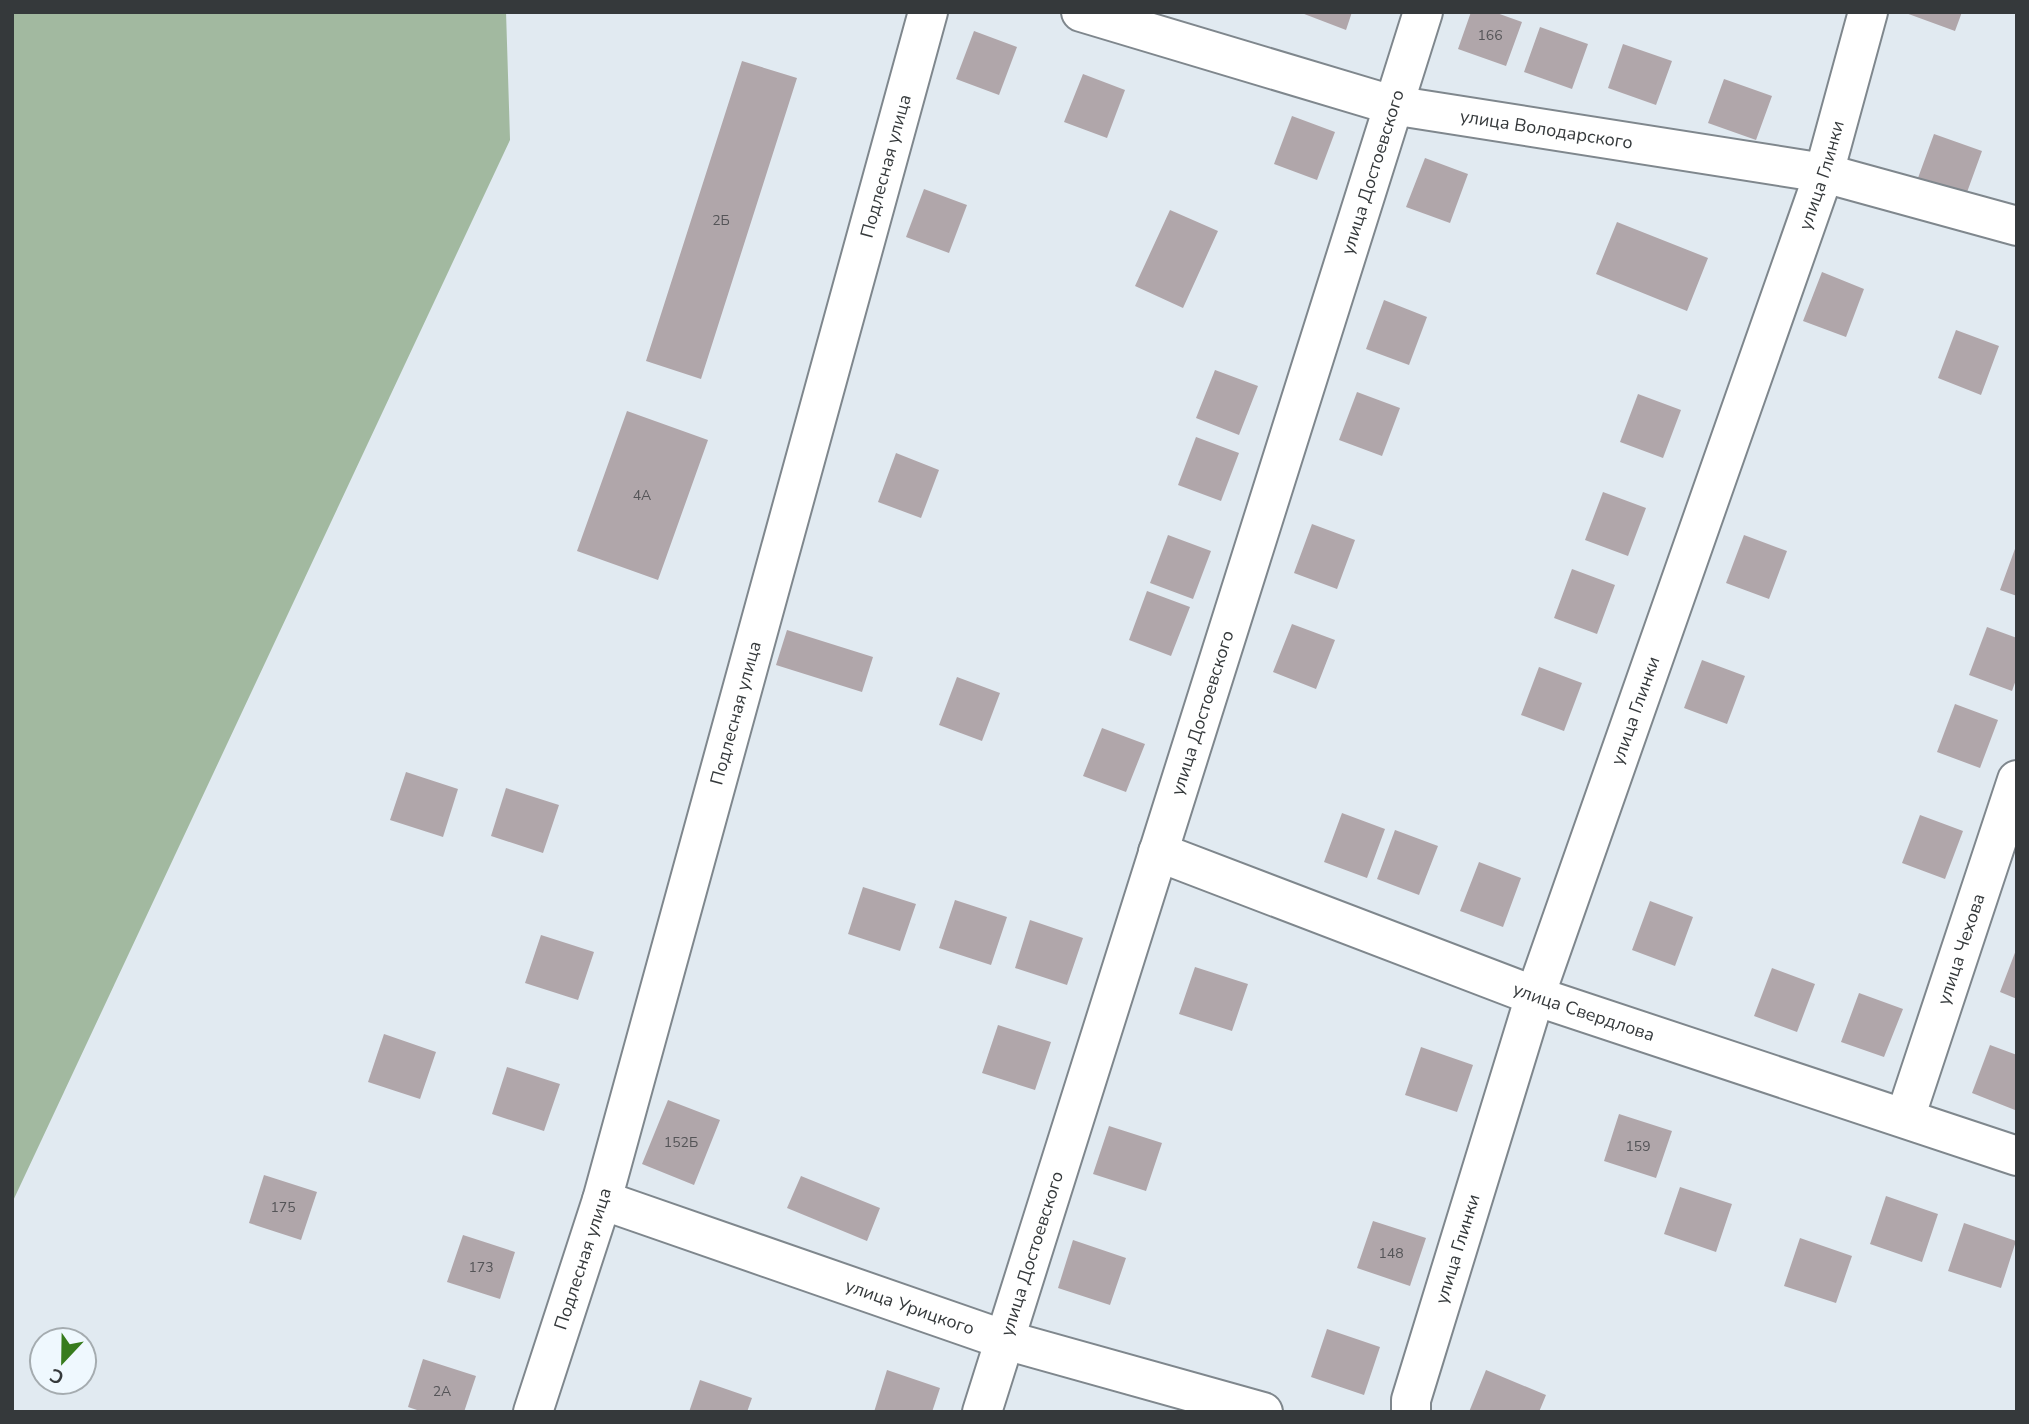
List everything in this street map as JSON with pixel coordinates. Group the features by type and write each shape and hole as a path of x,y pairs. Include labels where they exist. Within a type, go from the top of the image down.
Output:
{"street":[{"name":"Подлесная улица","path":"533,1412 601,1200 928,12"},
{"name":"улица Володарского","path":"1081,12 1392,105 1825,173 2017,226"},
{"name":"улица Достоевского","path":"982,1412 1423,12"},
{"name":"улица Глинки","path":"1411,1412 1411,1399 1535,996 1825,173 1868,12"},
{"name":"улица Чехова","path":"1905,1118 2017,780"},
{"name":"улица Свердлова","path":"1158,852 1535,996 2017,1156"},
{"name":"улица Урицкого","path":"601,1200 1005,1340 1263,1412"}],"green space":[{"path":"12,12 506,12 510,140 12,1203"}],"building":[{"path":"1299,12 1352,12 1346,30"},
{"path":"1471,12 1494,12 1522,22 1506,66 1458,49"},
{"path":"1903,12 1962,12 1955,31"},
{"path":"1540,27 1588,44 1572,89 1524,72"},
{"path":"974,31 1017,47 999,95 956,79"},
{"path":"1623,44 1672,61 1656,105 1608,88"},
{"path":"742,61 797,78 701,379 646,361"},
{"path":"1083,74 1125,90 1107,138 1064,122"},
{"path":"1724,79 1772,96 1756,140 1708,123"},
{"path":"1292,116 1335,132 1317,180 1274,164"},
{"path":"1934,134 1982,151 1966,195 1918,178"},
{"path":"1425,158 1468,174 1450,223 1406,207"},
{"path":"924,189 967,205 949,253 906,237"},
{"path":"1170,210 1218,231 1183,308 1135,286"},
{"path":"1617,222 1708,258 1687,311 1596,274"},
{"path":"1822,272 1864,289 1846,337 1803,321"},
{"path":"1384,300 1427,317 1409,365 1366,349"},
{"path":"1956,330 1999,346 1981,395 1938,378"},
{"path":"1215,370 1258,386 1239,435 1196,418"},
{"path":"1357,392 1400,408 1382,456 1339,440"},
{"path":"1638,394 1681,410 1663,458 1620,442"},
{"path":"627,411 708,440 658,580 577,551"},
{"path":"1196,437 1239,453 1221,501 1178,485"},
{"path":"896,453 939,470 921,518 878,502"},
{"path":"1603,492 1646,508 1628,556 1585,540"},
{"path":"1312,524 1355,540 1337,589 1294,573"},
{"path":"1168,535 1211,551 1193,599 1150,583"},
{"path":"1744,535 1787,551 1769,599 1726,583"},
{"path":"2017,546 2017,596 2000,590"},
{"path":"1572,569 1615,585 1597,634 1554,618"},
{"path":"1147,591 1190,607 1171,656 1129,640"},
{"path":"1292,624 1335,640 1316,689 1273,672"},
{"path":"1987,627 2017,638 2017,677 2012,691 1969,675"},
{"path":"787,630 873,657 862,692 776,665"},
{"path":"1702,660 1745,676 1727,724 1684,708"},
{"path":"1539,667 1582,683 1564,731 1521,715"},
{"path":"957,677 1000,693 982,741 939,725"},
{"path":"1955,704 1998,720 1980,768 1937,752"},
{"path":"1102,728 1145,744 1126,792 1083,776"},
{"path":"406,772 458,789 443,837 390,820"},
{"path":"506,788 559,805 543,853 491,836"},
{"path":"1342,813 1385,829 1367,878 1324,862"},
{"path":"1920,815 1963,831 1945,879 1902,863"},
{"path":"1395,830 1438,846 1419,895 1377,879"},
{"path":"1479,862 1521,878 1503,927 1460,911"},
{"path":"863,887 916,904 900,951 848,934"},
{"path":"955,900 1007,917 991,965 939,948"},
{"path":"1650,901 1693,917 1675,966 1632,950"},
{"path":"1030,920 1083,938 1067,985 1015,968"},
{"path":"541,935 594,952 578,1000 525,983"},
{"path":"2017,950 2017,999 2000,992"},
{"path":"1195,967 1248,984 1232,1031 1179,1014"},
{"path":"1772,968 1815,984 1797,1032 1754,1016"},
{"path":"1859,993 1903,1009 1884,1057 1841,1042"},
{"path":"998,1025 1051,1042 1035,1090 982,1073"},
{"path":"384,1034 436,1052 420,1099 368,1082"},
{"path":"1990,1045 2017,1055 2015,1110 1972,1093"},
{"path":"1421,1047 1473,1065 1457,1112 1405,1095"},
{"path":"507,1067 560,1084 544,1131 492,1114"},
{"path":"668,1100 720,1120 694,1185 642,1164"},
{"path":"1619,1114 1672,1131 1656,1178 1604,1161"},
{"path":"1109,1126 1162,1143 1146,1191 1093,1174"},
{"path":"264,1175 317,1192 301,1240 249,1223"},
{"path":"801,1176 880,1208 867,1241 787,1208"},
{"path":"1680,1187 1732,1204 1716,1252 1664,1234"},
{"path":"1886,1196 1938,1214 1922,1262 1870,1244"},
{"path":"1373,1221 1426,1238 1410,1286 1357,1268"},
{"path":"1964,1223 2016,1241 2001,1288 1948,1271"},
{"path":"463,1235 515,1252 500,1299 447,1282"},
{"path":"1800,1238 1852,1256 1836,1303 1784,1286"},
{"path":"1073,1240 1126,1258 1110,1305 1058,1288"},
{"path":"1327,1329 1380,1347 1364,1395 1311,1377"},
{"path":"423,1359 476,1376 464,1412 423,1412 408,1407"},
{"path":"887,1370 940,1388 932,1412 874,1412"},
{"path":"1486,1370 1546,1395 1539,1412 1469,1412"},
{"path":"700,1380 752,1398 747,1412 689,1412"}]}
